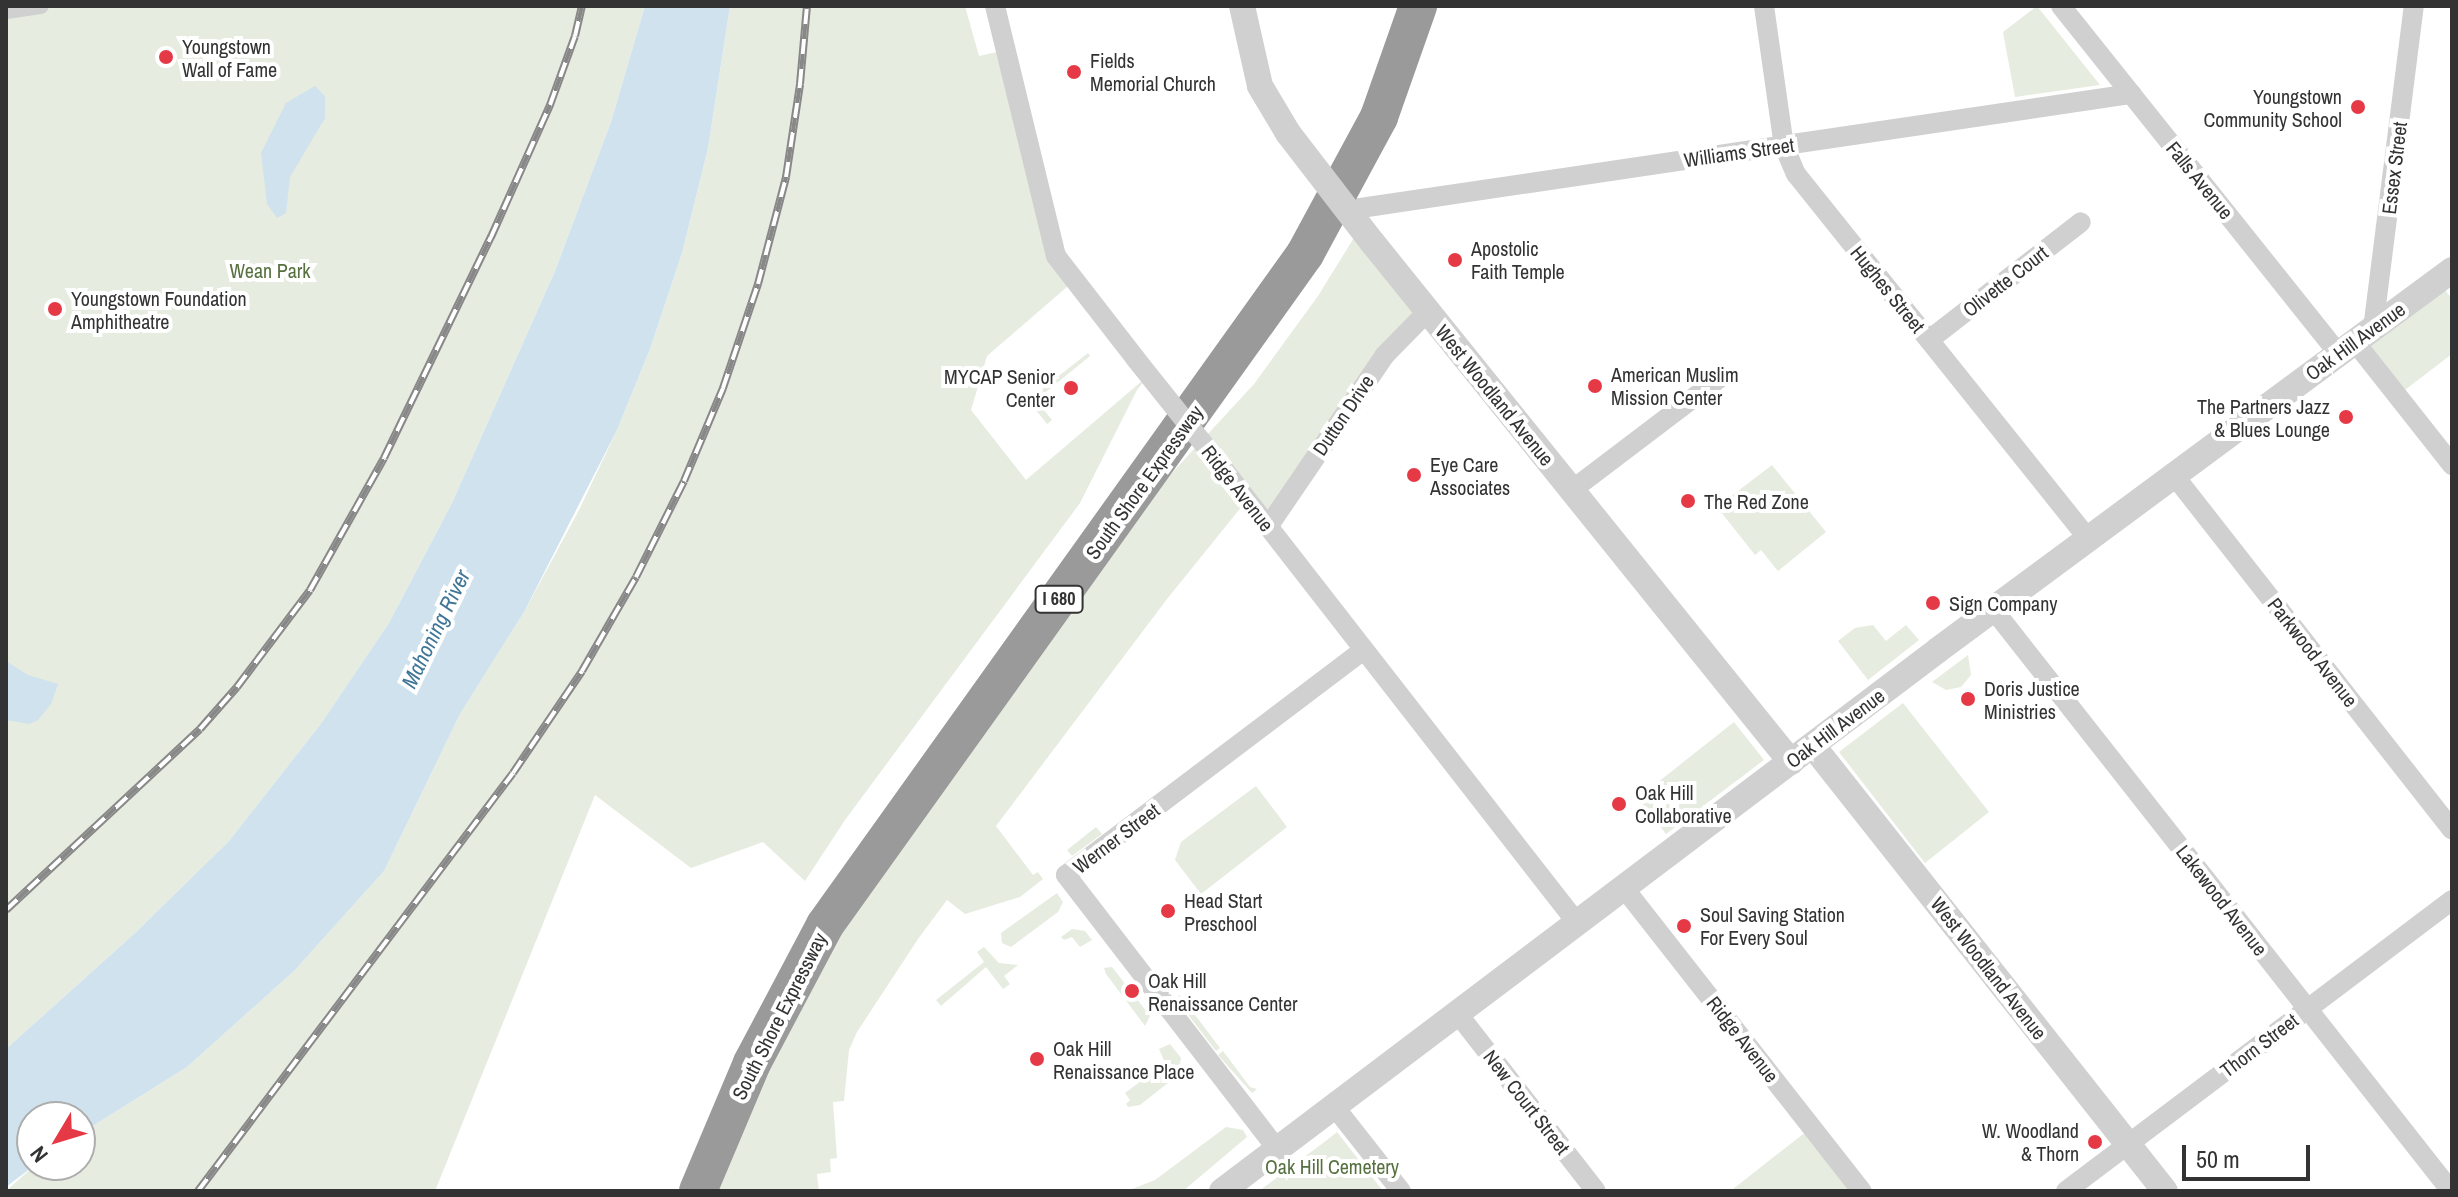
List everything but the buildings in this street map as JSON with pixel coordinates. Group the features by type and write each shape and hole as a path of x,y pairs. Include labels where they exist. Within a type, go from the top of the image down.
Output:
{"highway":[{"name":"South Shore Expressway","path":"698,1191 752,1063 825,925 1305,254 1379,117 1418,6"}],"street":[{"path":"6,11 41,6"},
{"name":"Ridge Avenue","path":"995,6 1056,256 1577,923"},
{"name":"West Woodland Avenue","path":"1242,6 1260,86 1288,133 1372,242 1791,762"},
{"name":"Hughes Street","path":"1764,6 1784,146 1796,174 2088,539"},
{"name":"Falls Avenue","path":"2061,6 2131,94 2355,341 2452,465"},
{"name":"Essex Street","path":"2355,341 2414,6"},
{"name":"Williams Street","path":"1347,210 2131,94"},
{"name":"Olivette Court","path":"1929,340 2081,222"},
{"name":"Oak Hill Avenue","path":"1222,1191 2173,474 2452,270"},
{"name":"Dutton Drive","path":"1268,527 1384,356 1428,311"},
{"path":"1572,490 1721,377"},
{"name":"Parkwood Avenue","path":"2173,474 2452,830"},
{"name":"Lakewood Avenue","path":"1993,609 2451,1191"},
{"name":"Werner Street","path":"1277,1149 1066,875 1364,650"},
{"name":"West Woodland Avenue","path":"1813,746 2165,1191"},
{"name":"Ridge Avenue","path":"1624,888 1862,1191"},
{"name":"Thorn Street","path":"2066,1191 2452,900"},
{"name":"New Court Street","path":"1458,1014 1596,1191"},
{"path":"1334,1106 1401,1191"}],"green space":[{"name":"Wean Park","path":"6,6 645,6 611,122 555,271 452,503 389,623 320,725 229,841 134,934 6,1049"},
{"path":"730,6 965,6 979,56 1006,50 1056,256 1075,280 987,356 971,410 1026,480 1149,375 1137,390 1080,503 845,820 805,881 763,842 691,868 595,795 435,1191 6,1191 17,1181 96,1181 96,1124 187,1067 294,971 384,871 460,714 524,612 579,510 617,430 650,349 682,253 708,148"},
{"path":"2037,6 2100,85 2015,97 2003,32"},
{"path":"1360,228 1428,311 1268,527 1247,500 1167,599 996,826 1033,875 1038,872 1043,879 1020,897 965,914 947,900 918,939 857,1032 849,1050 844,1101 833,1102 837,1158 830,1159 831,1172 817,1174 819,1191 698,1191 752,1063 1076,577 1254,384 1318,296"},
{"path":"2438,281 2452,299 2452,354 2397,396 2355,342"},
{"path":"1088,353 1090,356 1036,400 1052,420 1047,424 1028,400"},
{"path":"1772,465 1826,532 1778,571 1761,550 1755,555 1717,507"},
{"path":"1873,625 1886,641 1906,625 1919,640 1868,680 1838,641 1855,628"},
{"path":"1968,655 1971,675 1961,687 1946,690 1932,682"},
{"path":"1903,703 1989,812 1925,863 1839,752"},
{"path":"1734,722 1764,760 1666,834 1638,798"},
{"path":"1256,786 1287,827 1201,894 1175,860 1181,842"},
{"path":"1096,827 1102,834 1072,856 1067,850"},
{"path":"1057,893 1063,902 1058,912 1011,947 1002,943 1001,933"},
{"path":"1072,929 1085,931 1092,940 1080,947 1072,937 1064,940 1061,937"},
{"path":"984,947 999,963 1018,965 1004,976 1010,984 1003,989 986,967 941,1006 936,1000 984,962 977,952"},
{"path":"1112,967 1150,1016 1145,1026 1106,974 1104,968"},
{"path":"1180,995 1220,1048 1216,1051 1176,999"},
{"path":"1170,1044 1181,1058 1178,1075 1140,1105 1128,1107 1126,1104 1130,1100 1125,1093 1165,1063 1159,1049"},
{"path":"1223,1051 1250,1087 1257,1089 1252,1093 1218,1055"},
{"path":"1226,1127 1243,1130 1247,1137 1183,1191 1127,1191 1155,1180"},
{"path":"1812,1127 1862,1191 1733,1189"},
{"name":"Oak Hill Cemetery","path":"1337,1132 1383,1191 1259,1191 1327,1140"}],"water":[{"name":"Mahoning River","path":"645,6 730,6 708,148 682,253 650,349 617,430 524,612 460,714 384,871 294,971 187,1067 96,1124 96,1101 16,1101 16,1179 6,1187 6,1049 134,934 229,841 320,725 389,623 452,503 555,271 611,122"},
{"path":"315,86 325,96 325,118 290,177 286,213 277,218 267,204 261,153 286,103"},
{"path":"6,661 28,675 58,684 51,704 38,720 29,724 6,720"}],"railway":[{"path":"6,910 200,729 237,687 310,590 384,458 491,237 550,105 575,36 582,6"},
{"path":"198,1191 513,773 582,671 636,577 684,481 723,388 758,284 786,177 800,84 807,6"}],"place":[{"name":"Youngstown Wall of Fame","path":"166,57"},
{"name":"Fields Memorial Church","path":"1074,72"},
{"name":"Youngstown Community School","path":"2358,107"},
{"name":"Apostolic Faith Temple","path":"1455,260"},
{"name":"Youngstown Foundation Amphitheatre","path":"55,309"},
{"name":"American Muslim Mission Center","path":"1595,386"},
{"name":"MYCAP Senior Center","path":"1071,388"},
{"name":"The Partners Jazz & Blues Lounge","path":"2346,417"},
{"name":"Eye Care Associates","path":"1414,475"},
{"name":"The Red Zone","path":"1688,501"},
{"name":"Sign Company","path":"1933,603"},
{"name":"Doris Justice Ministries","path":"1968,699"},
{"name":"Oak Hill Collaborative","path":"1619,804"},
{"name":"Head Start Preschool","path":"1168,911"},
{"name":"Soul Saving Station For Every Soul","path":"1684,926"},
{"name":"Oak Hill Renaissance Center","path":"1132,991"},
{"name":"Oak Hill Renaissance Place","path":"1037,1059"},
{"name":"W. Woodland & Thorn","path":"2095,1142"}]}
